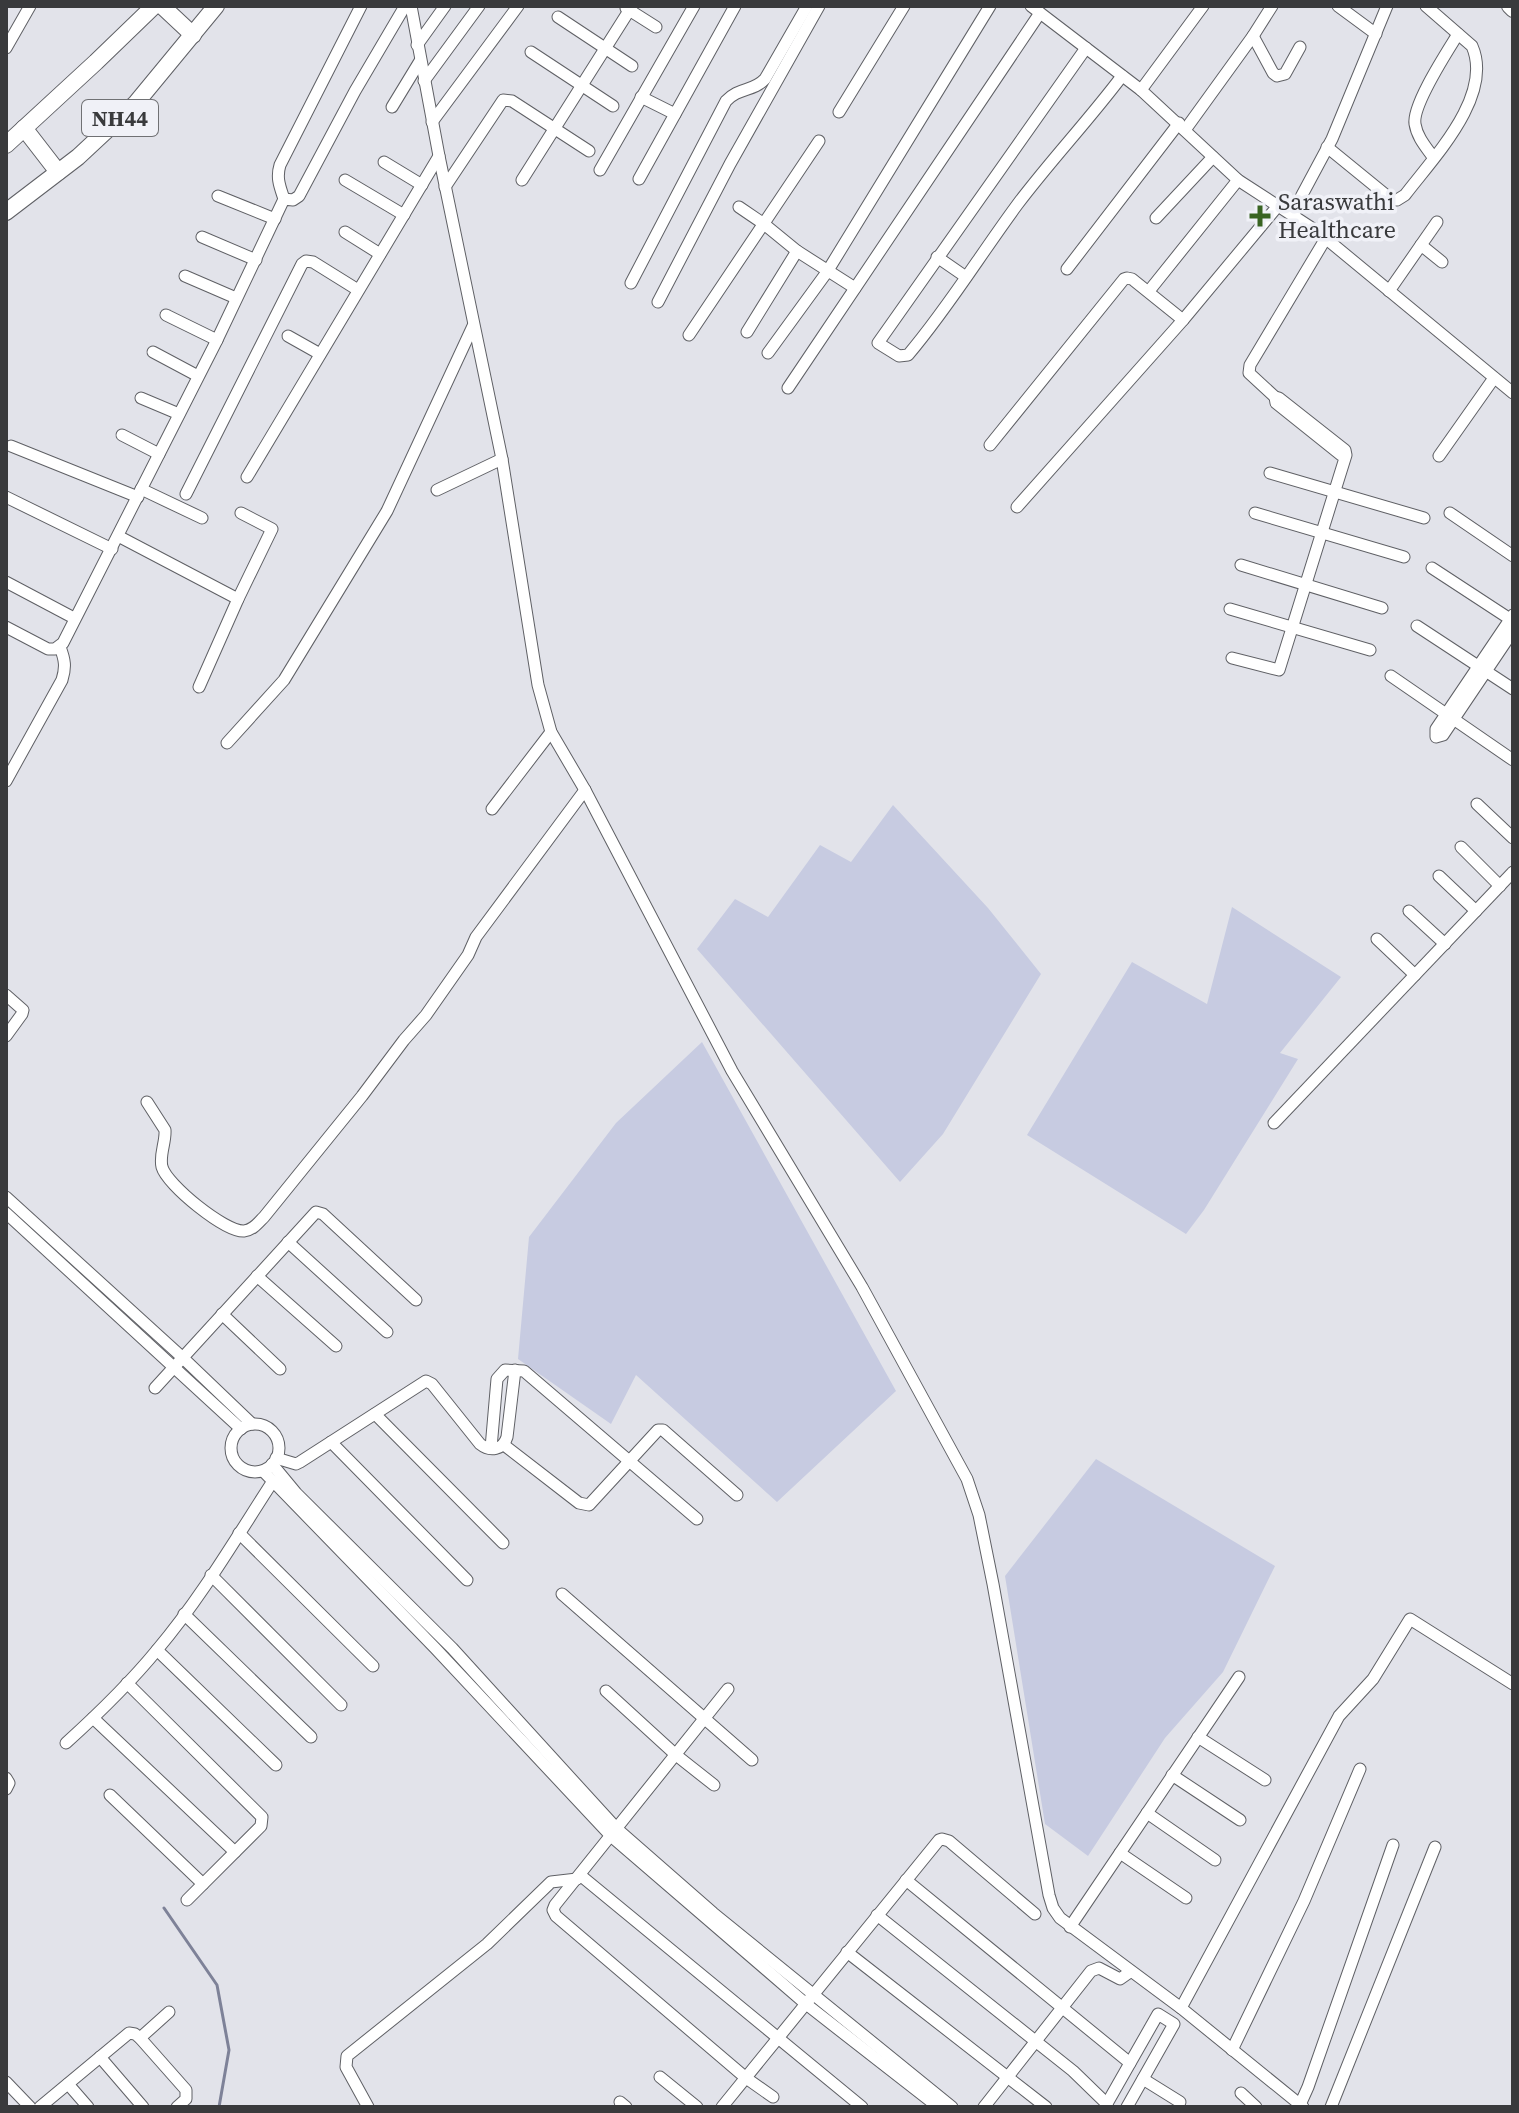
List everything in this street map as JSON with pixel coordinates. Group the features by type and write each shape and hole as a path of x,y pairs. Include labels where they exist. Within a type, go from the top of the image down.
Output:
{"highway":[{"name":"NH44","path":"6,145 154,6"},
{"path":"162,6 193,35"},
{"name":"NH44","path":"6,212 78,157 136,103 216,6"},
{"path":"24,128 58,172"}],"street":[{"path":"6,48 30,6"},
{"path":"6,781 62,680 66,669 60,647 217,340 275,219 284,199 277,173 280,165 361,6"},
{"path":"284,199 293,200 299,196 355,91 408,6"},
{"path":"408,6 502,459 538,685 551,732 585,790 732,1071 862,1287 967,1479 979,1515 993,1584 1054,1911 1070,1927 1181,2008 1301,2106 1393,1845"},
{"path":"417,45 445,6"},
{"path":"424,81 479,6"},
{"path":"432,122 518,6"},
{"path":"600,170 694,6"},
{"path":"639,179 735,6"},
{"path":"658,302 798,32 807,6"},
{"path":"631,283 726,101 734,93 760,85 819,6"},
{"path":"839,112 904,6"},
{"path":"768,353 827,272 990,6"},
{"path":"1141,90 1203,6"},
{"path":"1067,269 1253,36 1272,6"},
{"path":"1338,6 1376,34"},
{"path":"1293,216 1327,147 1387,6"},
{"path":"1327,147 1392,200 1397,200 1405,195 1464,116 1478,72 1476,55 1472,46 1426,6"},
{"path":"522,180 628,7 656,27"},
{"path":"788,388 1035,9 1141,90 1238,180 1326,238 1513,393"},
{"path":"558,17 632,66"},
{"path":"1433,157 1414,121 1425,93 1458,34"},
{"path":"1253,36 1277,76 1285,74 1300,47"},
{"path":"1086,48 878,343 899,356 908,355 1018,204 1122,76"},
{"path":"531,52 613,106"},
{"path":"392,107 420,61"},
{"path":"641,97 675,114"},
{"path":"445,187 503,100 512,101 589,151"},
{"path":"689,335 819,141"},
{"path":"247,477 439,156"},
{"path":"1156,218 1213,157"},
{"path":"384,162 422,185"},
{"path":"345,180 404,215"},
{"path":"1149,291 1238,180"},
{"path":"218,196 275,219"},
{"path":"739,207 827,272 855,288"},
{"path":"1017,507 1183,320 1277,207"},
{"path":"1389,291 1437,222"},
{"path":"345,232 380,254"},
{"path":"202,237 256,260"},
{"path":"1232,658 1279,670 1346,455 1345,450 1275,397 1249,373 1250,365 1326,238"},
{"path":"1421,245 1442,262"},
{"path":"747,332 797,251"},
{"path":"937,257 966,277"},
{"path":"186,494 302,264 313,262 358,290"},
{"path":"185,276 236,298"},
{"path":"990,445 1124,279 1132,279 1183,320"},
{"path":"166,315 217,340"},
{"path":"227,743 284,680 387,511 473,326"},
{"path":"288,336 320,354"},
{"path":"153,352 198,376"},
{"path":"1439,456 1494,378"},
{"path":"141,398 179,414"},
{"path":"122,435 159,454"},
{"path":"11,446 202,518"},
{"path":"437,490 502,459"},
{"path":"1270,473 1424,518"},
{"path":"6,497 112,549"},
{"path":"199,687 272,529 241,513"},
{"path":"1255,513 1404,557"},
{"path":"1450,513 1513,556"},
{"path":"118,536 238,599"},
{"path":"1241,565 1382,608"},
{"path":"1432,568 1512,622 1450,717"},
{"path":"6,582 74,618"},
{"path":"1230,609 1370,650"},
{"path":"1417,626 1513,689"},
{"path":"6,627 48,649 60,647"},
{"path":"1391,676 1513,760"},
{"path":"492,809 551,732"},
{"path":"147,1102 165,1130 161,1161 167,1177 221,1222 240,1231 250,1229 264,1217 426,1015 468,955 476,937 585,790"},
{"path":"1477,804 1513,838"},
{"path":"1461,847 1500,886"},
{"path":"1274,1123 1513,872"},
{"path":"1439,876 1476,911"},
{"path":"1409,911 1445,944"},
{"path":"1377,939 1415,975"},
{"path":"6,995 23,1010 7,1034"},
{"path":"6,1197 246,1426"},
{"path":"155,1388 316,1212 323,1214 416,1300"},
{"path":"6,1213 179,1362"},
{"path":"288,1242 387,1332"},
{"path":"257,1276 336,1346"},
{"path":"222,1314 280,1369"},
{"path":"491,1448 497,1379 505,1370 524,1371 697,1519"},
{"path":"504,1445 515,1370"},
{"path":"504,1445 486,1448 480,1444 429,1382 423,1382 296,1464 270,1464 248,1471 241,1468 233,1457 232,1443 234,1436 246,1426 260,1424 273,1432 279,1446 270,1464 273,1481 614,1833 713,1913 810,2000 938,2107"},
{"path":"375,1414 503,1543"},
{"path":"504,1445 579,1503 589,1505 658,1430 663,1430 737,1495"},
{"path":"331,1442 467,1580"},
{"path":"270,1464 452,1648 614,1833"},
{"path":"66,1743 157,1650 273,1481"},
{"path":"239,1533 373,1666"},
{"path":"211,1575 341,1705"},
{"path":"562,1594 752,1760"},
{"path":"184,1614 311,1737"},
{"path":"1181,2008 1339,1716 1373,1679 1410,1619 1513,1684"},
{"path":"157,1650 276,1765"},
{"path":"1070,1927 1239,1677"},
{"path":"127,1683 262,1817 261,1826 187,1900"},
{"path":"728,1689 554,1908 556,1916 746,2078 773,2097"},
{"path":"606,1691 714,1785"},
{"path":"93,1718 235,1852"},
{"path":"1198,1737 1265,1780"},
{"path":"1232,2050 1304,1901 1360,1769"},
{"path":"1172,1775 1240,1820"},
{"path":"6,1778 9,1783 6,1789"},
{"path":"110,1795 203,1884"},
{"path":"1147,1813 1215,1860"},
{"path":"722,2107 939,1840 945,1839 1035,1914"},
{"path":"1331,2107 1435,1847"},
{"path":"1120,1853 1186,1898"},
{"path":"368,2107 346,2067 347,2056 487,1944 551,1882 578,1877 862,2107"},
{"path":"906,1880 1130,2063"},
{"path":"877,1915 1073,2071 1106,2105 1158,2014 1174,2024 1127,2107"},
{"path":"847,1952 1046,2107"},
{"path":"984,2107 1091,1971 1102,1969 1120,1979 1130,1972"},
{"path":"810,2000 952,2107"},
{"path":"140,2038 169,2012"},
{"path":"40,2107 129,2033 140,2038 186,2090 186,2099 177,2107"},
{"path":"100,2057 143,2107"},
{"path":"660,2077 697,2107"},
{"path":"1143,2079 1180,2102"},
{"path":"6,2082 30,2107"},
{"path":"68,2084 88,2107"},
{"path":"1241,2093 1258,2104"}],"shaded area":[{"path":"893,805 988,908 1041,974 943,1134 900,1182 697,949 735,899 768,917 820,845 851,862"},
{"path":"1232,907 1341,977 1280,1053 1298,1059 1186,1234 1027,1135 1132,962 1207,1004"},
{"path":"702,1042 896,1391 777,1502 636,1375 611,1424 518,1359 529,1237 616,1123"},
{"path":"1096,1459 1275,1566 1223,1672 1165,1738 1088,1856 1045,1824 1005,1576"}],"waterway":[{"path":"164,1908 217,1985 229,2050 219,2107"}],"place":[{"name":"Saraswathi Healthcare","path":"1260,216"}]}
